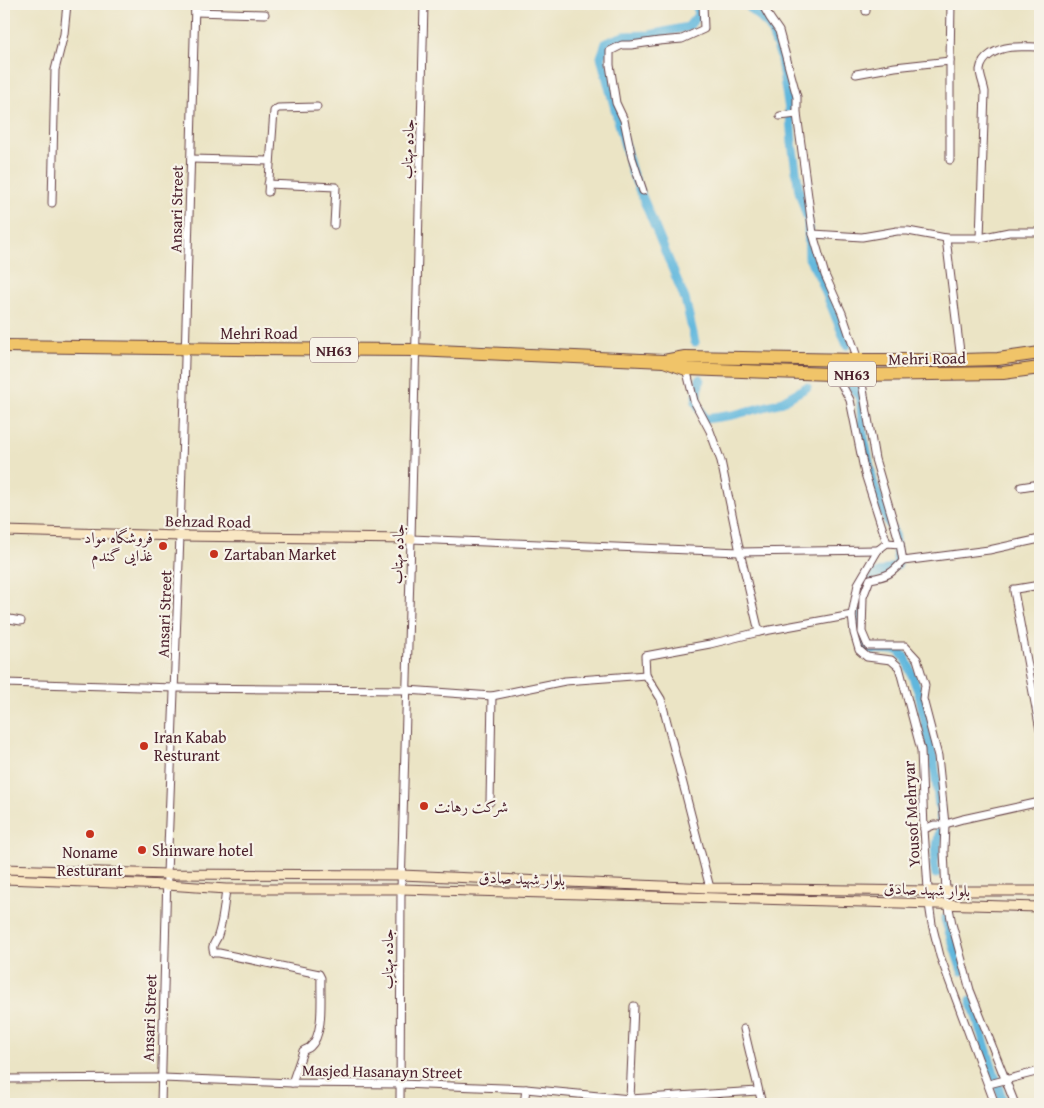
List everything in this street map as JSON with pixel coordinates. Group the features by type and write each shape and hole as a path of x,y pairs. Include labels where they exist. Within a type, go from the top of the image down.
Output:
{"highway":[{"name":"Mehri Road","path":"4,346 415,350 664,361 861,375 1003,374 1040,368"},
{"name":"Mehri Road","path":"685,363 998,360 1040,353"}],"main road":[{"name":"Behzad Road","path":"4,531 180,536 411,539"},
{"name":"بلوار شهید صادق","path":"4,869 167,874 401,875 710,888 946,892 1040,891"},
{"name":"بلوار شهید صادق","path":"4,879 226,889 401,889 1040,907"}],"street":[{"path":"52,204 55,70 64,34 66,4"},
{"name":"جاده مهتاب","path":"400,1104 401,875 424,4"},
{"path":"643,191 632,158 624,120 616,103 610,65 610,51 622,45 682,39 704,29 703,4"},
{"path":"762,4 779,31 796,97 796,114 813,234 825,275 842,312 858,360 875,459 900,544 903,561 989,550 1040,539"},
{"path":"950,160 951,4"},
{"path":"195,8 265,14"},
{"name":"Ansari Street","path":"161,1104 167,874 186,349 195,8"},
{"path":"980,238 986,92 980,71 982,63 999,49 1040,47"},
{"path":"856,74 895,67 950,61"},
{"path":"317,107 278,108 274,111 268,188 336,186 334,225"},
{"path":"780,116 796,114"},
{"path":"191,159 270,161"},
{"path":"813,234 862,237 908,231 946,238 980,238 1009,232 1040,232"},
{"path":"946,238 961,360"},
{"path":"685,363 694,402 710,432 721,461 759,632"},
{"path":"836,374 850,400 865,474 886,543 900,544"},
{"path":"1021,487 1040,484"},
{"path":"411,539 740,552 878,550"},
{"name":"Yousof Mehryar","path":"886,543 878,550 858,584 852,614 854,633 859,650 868,657 891,660 899,667 922,750 924,829 932,924 940,956 990,1084 995,1104"},
{"name":"Yousof Mehryar","path":"903,561 886,576 870,579 863,597 862,632 868,646 905,646 917,659 925,685 924,698 938,756 944,825 946,892 952,924 970,990 1014,1104"},
{"path":"1040,585 1014,590 1040,730"},
{"path":"710,888 661,700 646,675 645,656 852,614"},
{"path":"4,618 21,621"},
{"path":"4,683 175,688 407,690 492,696 566,681 646,675"},
{"path":"490,802 492,696"},
{"path":"924,829 934,825 944,825 1040,802"},
{"path":"226,889 221,924 213,944 212,950 214,953 319,974 322,978 319,1029 311,1046 303,1051 292,1083"},
{"path":"630,1099 634,1006"},
{"path":"744,1029 762,1104"},
{"path":"990,1084 1040,1071"},
{"name":"Masjed Hasanayn Street","path":"4,1078 162,1078 292,1083 400,1084 526,1089 630,1099 758,1090"},
{"path":"524,1104 526,1089"}],"waterway":[{"path":"695,342 685,299 632,172 601,57 606,43 624,36 650,35 688,27 699,14 696,4"},
{"path":"749,4 749,7 769,26 780,54 799,191 808,220 809,258 820,278 847,345"},
{"path":"700,379 696,402 705,419 733,415 779,403 807,387"},
{"path":"850,384 860,398"},
{"path":"859,385 862,428 873,481 886,518 894,533 898,565 867,578 859,595 858,633 865,649 898,650 906,659 919,694 934,762 941,823 934,864 936,874"},
{"path":"945,919 962,971"},
{"path":"971,1000 1004,1104"}],"place":[{"name":"فروشگاه مواد غذایی گندم","path":"163,546"},
{"name":"Zartaban Market","path":"214,554"},
{"name":"Iran Kabab Resturant","path":"144,746"},
{"name":"شرکت رهانت","path":"424,806"},
{"name":"Noname Resturant","path":"90,834"},
{"name":"Shinware hotel","path":"142,850"}]}
